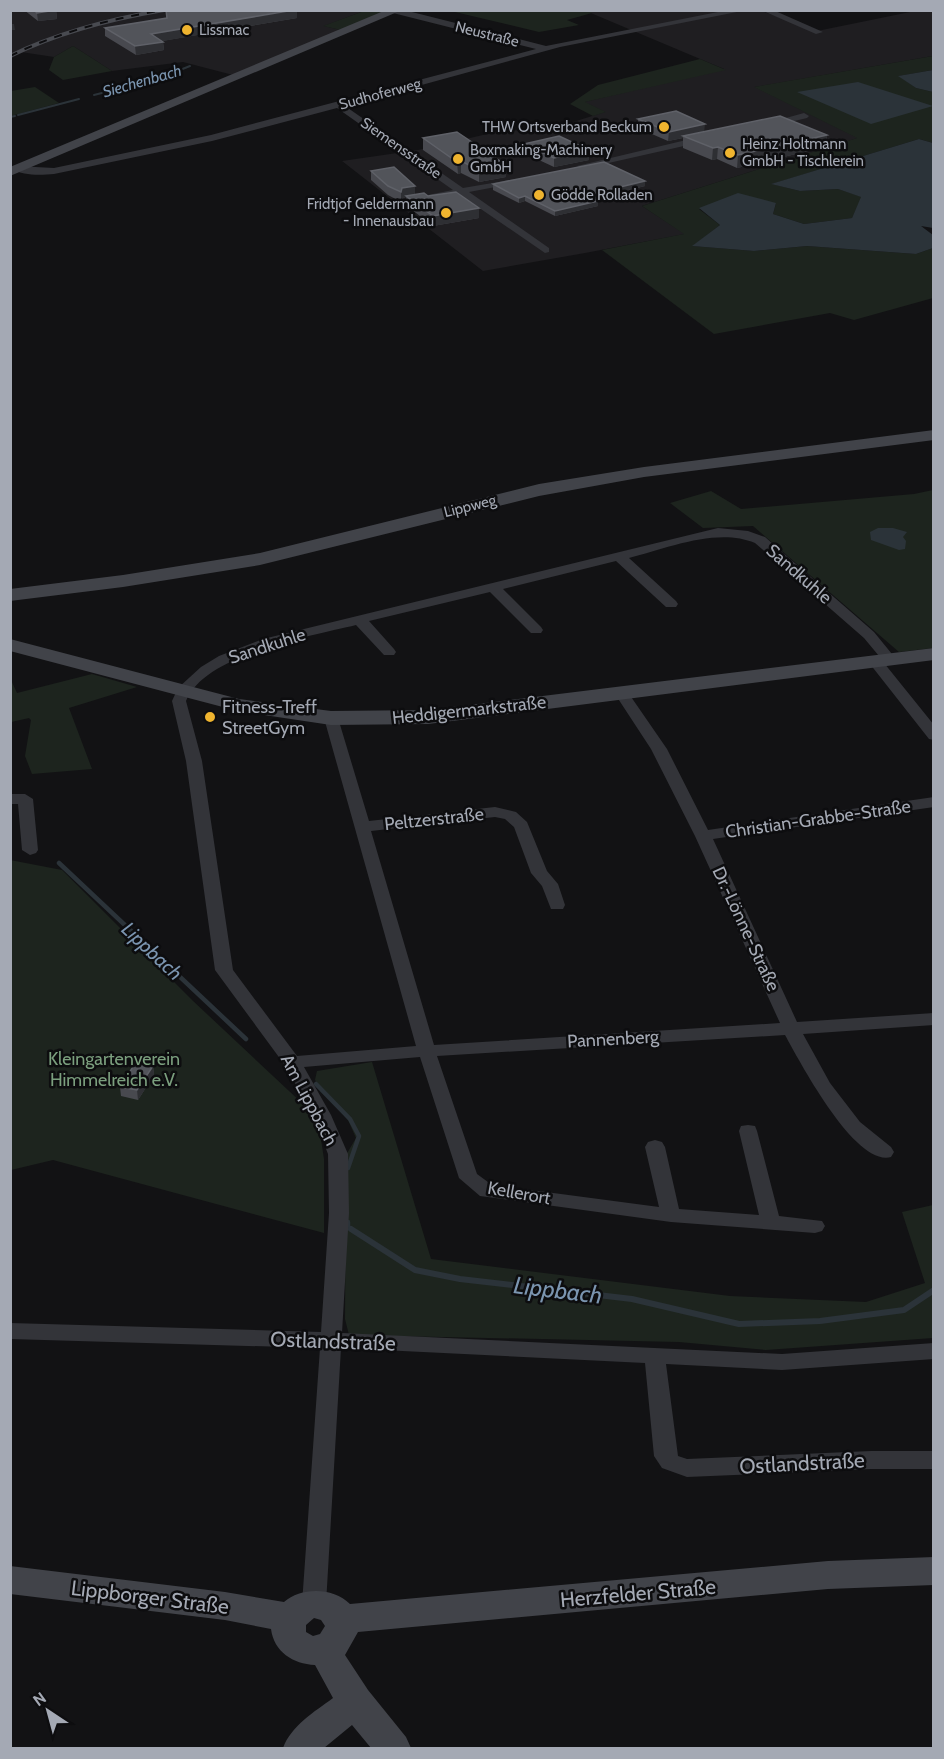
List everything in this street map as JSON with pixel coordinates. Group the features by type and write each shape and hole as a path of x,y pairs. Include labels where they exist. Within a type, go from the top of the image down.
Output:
{"street":[{"name":"Sudhoferweg","path":"14,171 41,172 81,166 212,138 544,48 743,10"},
{"path":"765,10 819,32"},
{"name":"Neustraße","path":"396,11 544,48"},
{"path":"14,171 396,11"},
{"name":"Siemensstraße","path":"338,105 545,250"},
{"path":"757,127 804,116"},
{"path":"575,168 710,137"},
{"name":"Siemensstraße","path":"406,202 520,179"},
{"name":"Lippweg","path":"10,595 134,580 260,559 539,490 644,472 933,435"},
{"name":"Sandkuhle","path":"183,691 206,670 268,642 718,532 748,535 760,540 869,634 882,660 933,736"},
{"path":"619,556 671,604"},
{"path":"494,588 536,630"},
{"path":"360,620 389,652"},
{"name":"Heddigermarkstraße","path":"10,645 238,705 331,718 428,717 933,654"},
{"name":"Am Lippbach","path":"183,691 179,701 194,761 224,970 292,1062 322,1115 338,1154 339,1213 330,1340 318,1623"},
{"name":"Dr.-Lönne-Straße","path":"622,694 659,749 703,836 792,1030 822,1086 853,1127 884,1152"},
{"name":"Peltzerstraße","path":"331,718 426,1049"},
{"path":"10,799 25,799 30,850"},
{"name":"Christian-Grabbe-Straße","path":"703,836 933,802"},
{"name":"Peltzerstraße","path":"361,827 495,812 510,815 521,825 539,873 550,884 557,905"},
{"name":"Pannenberg","path":"292,1062 426,1049 792,1030 933,1019"},
{"name":"Kellerort","path":"426,1049 469,1178 487,1191 671,1215 815,1226"},
{"path":"748,1131 771,1224"},
{"path":"655,1147 671,1215"},
{"name":"Ostlandstraße","path":"10,1331 330,1340 782,1362 933,1351"},
{"name":"Ostlandstraße","path":"655,1357 664,1448 670,1462 678,1466 716,1468 871,1460 933,1460"},
{"name":"Herzfelder Straße","path":"318,1623 828,1575 933,1571"},
{"name":"Lippborger Straße","path":"10,1580 225,1606 318,1623"},
{"path":"318,1623 337,1676 354,1702 393,1749"},
{"path":"301,1749 317,1731 354,1702"}],"shaded area":[{"path":"10,11 364,11 324,26 341,30 233,75 183,62 112,71 73,46 54,57 21,52 11,59"},
{"path":"586,11 762,11 817,31 915,11 933,11 933,56 755,87 858,138 642,206 685,234 585,253 483,271 342,161 418,150 496,132 557,127 605,112 584,102 724,69"},
{"path":"933,70 933,92 916,88 898,76"},
{"path":"858,82 933,106 871,124 797,92"},
{"path":"919,139 933,143 933,228 921,226 933,235 933,248 916,254 807,246 754,251 692,246 720,225 699,208 738,193 776,203 773,214 804,224 852,218 861,197 838,189 800,191 771,184"},
{"path":"878,528 893,528 907,532 903,537 906,541 905,549 899,550 871,540 870,532"}],"green space":[{"path":"459,10 586,10 592,13 567,20 579,25 539,32 455,12"},
{"path":"364,11 389,11 341,30 323,26"},
{"path":"73,46 112,71 63,80 49,70 54,57"},
{"path":"933,56 933,70 899,76 916,88 933,92 933,143 919,139 772,184 800,191 838,189 862,197 852,218 804,224 773,214 776,203 699,209 720,225 693,246 754,251 807,246 916,254 933,248 933,298 854,320 830,313 714,334 602,250 684,234 642,206 857,138 754,87"},
{"path":"700,59 726,70 585,102 606,112 593,116 570,104 598,85"},
{"path":"35,87 59,103 11,116 11,91"},
{"path":"933,490 933,648 899,652 753,526 703,528 670,503 711,491 741,509 914,494"},
{"path":"92,674 137,687 69,708 92,769 32,774 25,756 31,720 29,718 11,722 11,680 17,693"},
{"name":"Kleingartenverein Himmelreich e.V.","path":"10,860 62,870 192,1000 304,1105 320,1133 324,1159 324,1233 53,1160 11,1170"},
{"path":"372,1062 431,1259 730,1296 866,1302 925,1283 902,1212 933,1205 933,1338 766,1350 679,1342 349,1335 345,1319 346,1155 356,1138 348,1120 315,1080 317,1071"}],"building":[{"path":"34,10 56,10 37,13"},
{"path":"166,10 294,10 151,34 163,42 135,46 105,28 167,18"},
{"path":"676,111 705,124 669,132 638,119"},
{"path":"780,116 827,135 738,155 683,136"},
{"path":"457,132 506,165 479,170 461,161 457,162 423,138"},
{"path":"559,136 589,150 554,158 524,144"},
{"path":"604,162 645,181 587,195 598,201 555,211 525,196 519,198 493,184"},
{"path":"394,167 415,186 402,188 401,192 388,186 371,171"},
{"path":"456,192 479,208 433,216 406,196 424,193 428,196"},
{"path":"136,1062 153,1066 137,1090 120,1087"}],"waterway":[{"name":"Siechenbach","path":"94,95 160,78 190,66"},
{"name":"Siechenbach","path":"18,115 79,99"},
{"name":"Siechenbach","path":"10,117 15,116"},
{"name":"Lippbach","path":"59,863 246,1039"},
{"name":"Lippbach","path":"316,1084 350,1119 359,1136 348,1168"},
{"name":"Lippbach","path":"348,1222 348,1227 351,1229"},
{"name":"Lippbach","path":"351,1229 415,1270 460,1279 632,1299 739,1324 820,1321 904,1310 934,1290"}],"railway":[{"path":"10,56 85,27 164,10"}],"place":[{"name":"Lissmac","path":"187,30"},
{"name":"THW Ortsverband Beckum","path":"664,127"},
{"name":"Heinz Holtmann GmbH - Tischlerein","path":"730,153"},
{"name":"Boxmaking-Machinery GmbH","path":"458,159"},
{"name":"Gödde Rolladen","path":"539,195"},
{"name":"Fridtjof Geldermann - Innenausbau","path":"446,213"},
{"name":"Fitness-Treff StreetGym","path":"210,717"}]}
